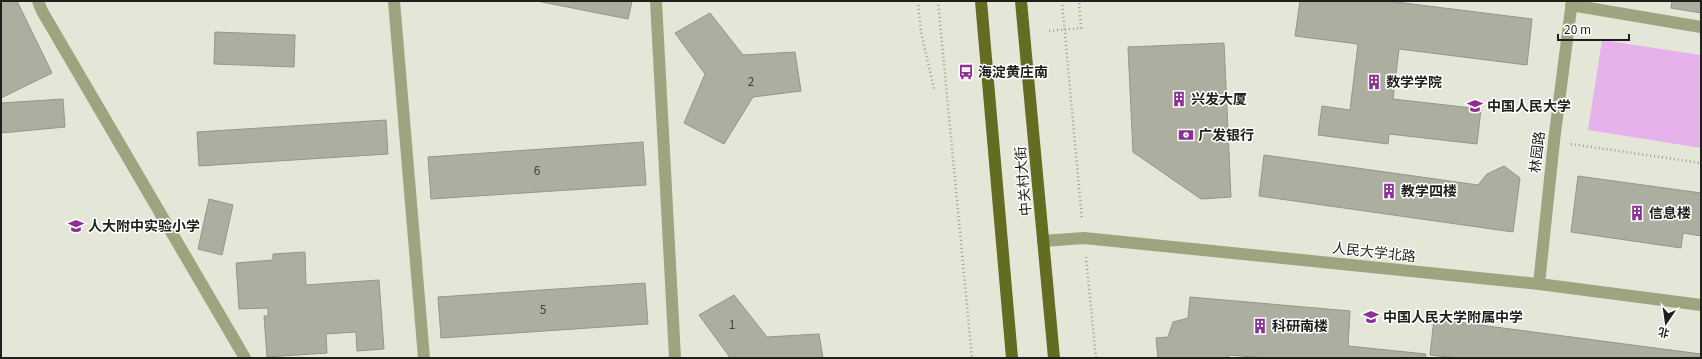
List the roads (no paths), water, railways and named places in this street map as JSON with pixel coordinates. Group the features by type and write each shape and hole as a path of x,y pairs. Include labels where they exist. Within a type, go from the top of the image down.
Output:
{"main road":[{"name":"中关村大街","path":"981,1 1012,358"},
{"name":"中关村大街","path":"1021,1 1054,358"}],"street":[{"path":"38,1 42,11 245,358"},
{"path":"394,1 424,358"},
{"path":"656,1 675,358"},
{"path":"1572,3 1701,27"},
{"name":"林园路","path":"1539,284 1554,141 1572,3"},
{"name":"人民大学北路","path":"1043,242 1084,238 1539,284 1701,305"}],"place":[{"name":"海淀黄庄南","path":"966,72"},
{"name":"数学学院","path":"1374,82"},
{"name":"兴发大厦","path":"1179,99"},
{"name":"中国人民大学","path":"1475,106"},
{"name":"广发银行","path":"1186,135"},
{"name":"教学四楼","path":"1389,191"},
{"name":"信息楼","path":"1637,213"},
{"name":"人大附中实验小学","path":"76,226"},
{"name":"中国人民大学附属中学","path":"1371,317"},
{"name":"科研南楼","path":"1260,326"}]}
